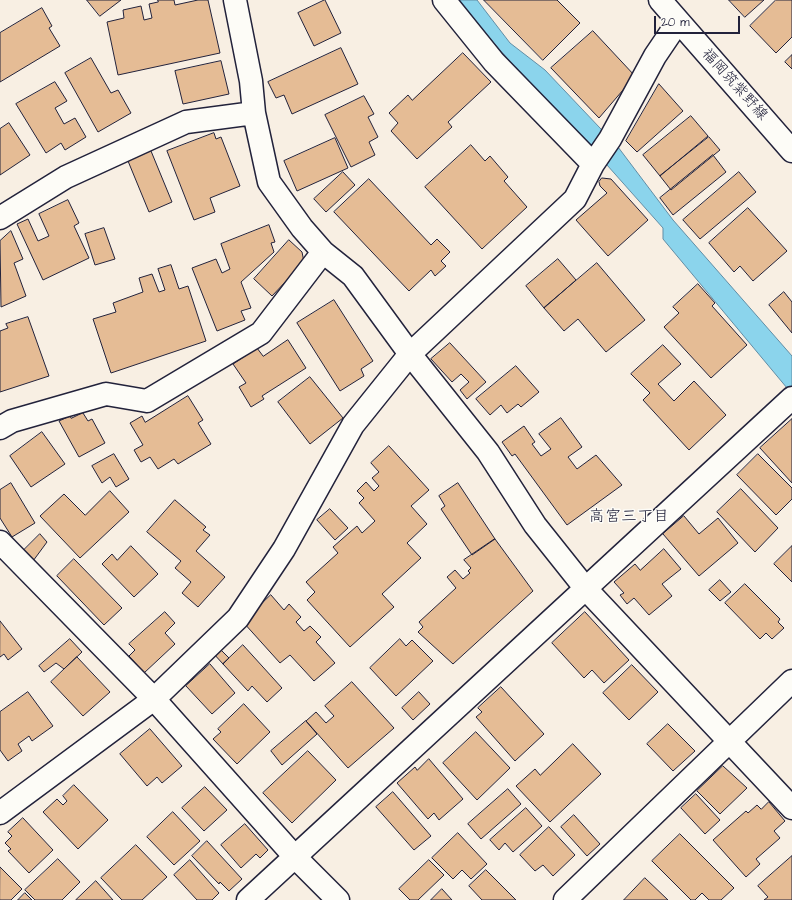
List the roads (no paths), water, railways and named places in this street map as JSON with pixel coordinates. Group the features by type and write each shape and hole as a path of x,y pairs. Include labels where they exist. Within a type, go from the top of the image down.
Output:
{"street":[{"path":"235,0 251,81 254,113 269,182 302,228 324,252 353,276 410,354 488,452 535,525 586,589 792,808"},
{"path":"444,0 494,62 596,161"},
{"name":"福岡筑紫野線","path":"660,0 792,151"},
{"path":"0,813 154,699 238,618 284,549 353,425 410,354 575,199 610,139 655,56 678,22"},
{"path":"0,218 66,177 186,122 254,113"},
{"path":"0,428 12,421 106,394 147,401 260,333 324,252"},
{"path":"248,900 792,398"},
{"path":"0,542 154,699 295,857 338,900"},
{"path":"565,900 792,681"}],"water":[{"path":"457,0 477,0 510,43 545,70 618,147 673,220 792,356 792,394 663,239 663,228 591,147 527,81"}],"district":[{"name":"高宮三丁目","path":"629,518"}]}
